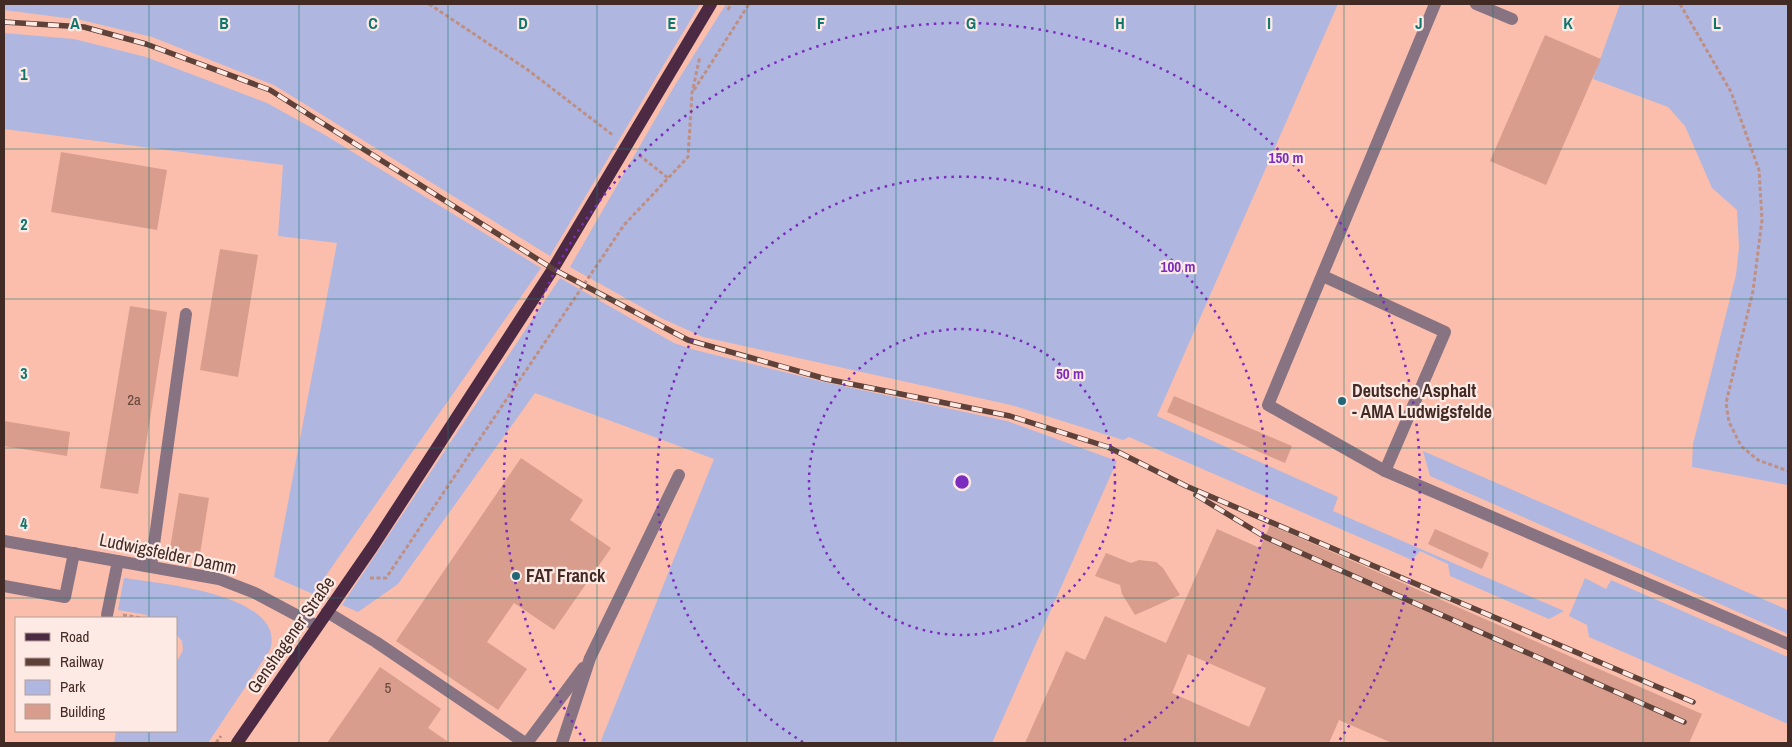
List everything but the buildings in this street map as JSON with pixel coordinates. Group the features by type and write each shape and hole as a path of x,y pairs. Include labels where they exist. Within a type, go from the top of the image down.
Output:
{"main road":[{"name":"Genshagener Straße","path":"237,743 373,546 554,269 711,4"}],"street":[{"path":"1434,4 1324,276 1268,405 1385,470 1788,644"},
{"path":"1476,4 1512,19"},
{"path":"1324,276 1445,332 1385,470"},
{"path":"151,566 186,314"},
{"path":"562,743 590,658 679,475"},
{"name":"Ludwigsfelder Damm","path":"4,541 219,579 255,593 317,626"},
{"path":"4,586 65,597 74,553"},
{"path":"107,615 118,561"},
{"path":"327,612 526,743 590,658"}],"path":[{"path":"429,4 528,70 668,178"},
{"path":"727,11 731,4"},
{"path":"692,93 749,4"},
{"path":"1680,4 1731,92 1759,170 1762,220 1753,291 1726,403 1729,422 1741,446 1758,460 1788,471"},
{"path":"355,572 367,578 386,578 624,225 688,157 692,93 700,57 704,50"}],"green space":[{"path":"4,4 700,4 550,256 274,85 152,37 81,20 4,10"},
{"path":"726,4 1338,4 1157,416 1338,497 1333,511 1564,611 1549,619 1450,576 1448,564 1420,551 1412,560 1129,437 1123,440 1011,405 703,337 661,318 570,267 675,85"},
{"path":"1620,4 1788,4 1788,485 1692,467 1693,444 1736,275 1739,247 1737,210 1712,188 1685,126 1668,107 1593,79"},
{"path":"4,33 74,39 146,57 267,103 325,135 541,268 313,594 274,577 337,243 278,236 283,165 4,129"},
{"path":"560,278 674,343 695,350 824,382 1007,421 1117,461 992,743 600,743 714,459 535,393 398,584 358,612 342,605"},
{"path":"1423,451 1788,610 1788,634 1430,476"},
{"path":"124,578 163,583 216,595 240,604 259,616 270,631 270,650 208,743 114,743 116,732 178,732 178,659 183,650 182,641 178,636 178,617 147,617 147,615 118,610"},
{"path":"1585,578 1606,589 1611,580 1788,657 1788,724 1589,637 1587,625 1569,616"}],"railway":[{"path":"4,22 84,27 146,44 270,90 553,269 688,340 826,379 1010,416 1108,447 1186,486 1693,702"},
{"path":"1196,495 1265,537 1684,722"}],"place":[{"name":"Deutsche Asphalt - AMA Ludwigsfelde","path":"1342,401"},
{"name":"FAT Franck","path":"516,576"}]}
